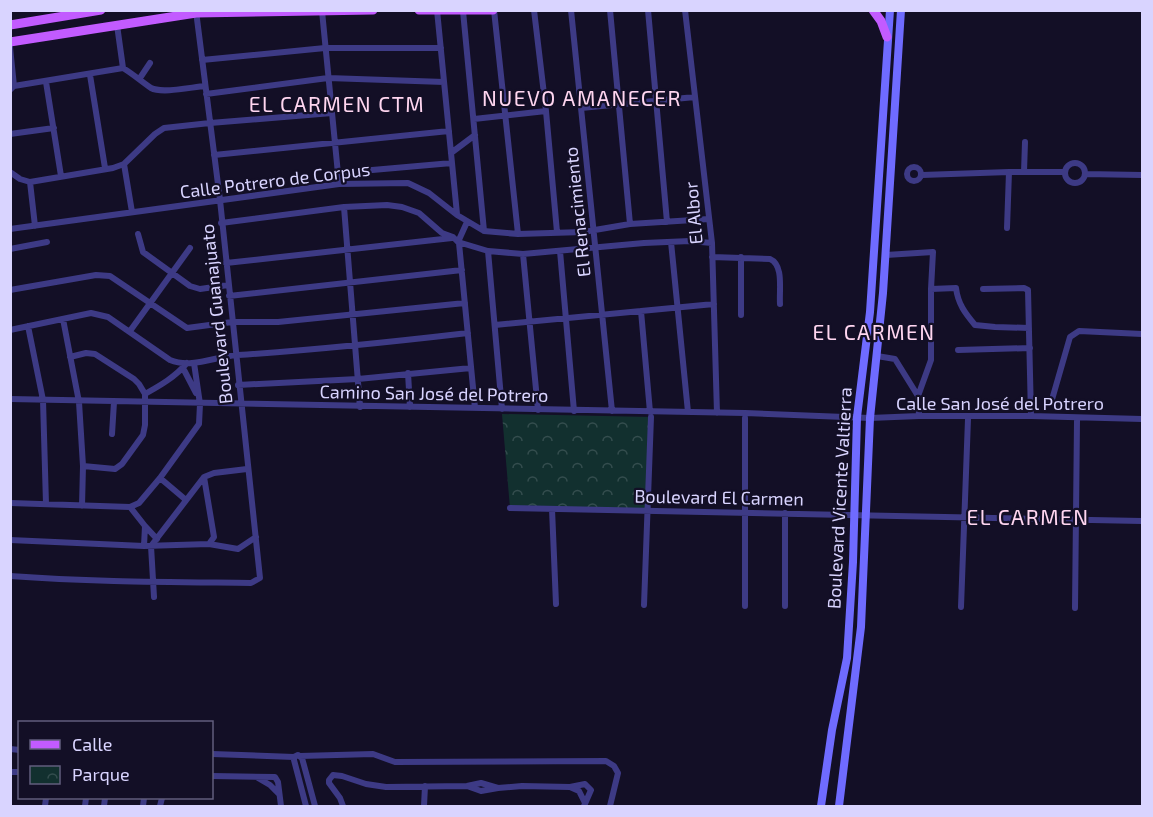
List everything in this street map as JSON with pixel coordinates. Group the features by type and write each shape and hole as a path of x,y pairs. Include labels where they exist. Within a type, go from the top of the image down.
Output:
{"main road":[{"path":"10,26 101,10"},
{"path":"10,42 196,12 374,10"},
{"path":"419,10 494,10"},
{"path":"873,10 881,21 887,38"},
{"name":"Boulevard Vicente Valtierra","path":"821,807 832,730 847,658 855,514 857,417 870,312 890,10"},
{"name":"Boulevard Vicente Valtierra","path":"838,807 860,639 870,418 878,356 901,10"}],"street":[{"path":"494,10 518,234"},
{"path":"534,10 557,232"},
{"name":"El Renacimiento","path":"571,10 612,411"},
{"path":"610,10 630,224"},
{"path":"648,10 668,222"},
{"name":"El Albor","path":"685,10 710,219 717,413"},
{"path":"322,11 339,184"},
{"path":"437,11 457,214"},
{"path":"463,11 484,231"},
{"name":"Boulevard Guanajuato","path":"153,583 251,583 260,578 220,203 196,12"},
{"path":"117,25 123,68"},
{"path":"10,47 12,88 123,68 153,89 162,91 205,86"},
{"path":"202,60 325,48 441,48"},
{"path":"140,78 150,63"},
{"path":"90,75 105,168"},
{"path":"206,94 328,78 444,82"},
{"path":"46,82 61,176"},
{"path":"581,108 695,97"},
{"path":"474,119 546,111"},
{"path":"10,172 30,182 124,165 159,130 210,123 332,113"},
{"path":"10,134 54,128"},
{"path":"214,155 449,131"},
{"path":"451,153 475,135"},
{"path":"1024,172 1025,141"},
{"path":"338,173 452,163"},
{"path":"1074,164 1082,166 1085,174 1080,181 1072,182 1068,180 1065,172 1066,168 1074,164"},
{"path":"124,165 132,212"},
{"path":"1007,228 1009,172"},
{"path":"922,175 1065,172"},
{"path":"1085,174 1143,175"},
{"path":"30,182 35,225"},
{"name":"Calle Potrero de Corpus","path":"10,229 132,212 220,203 339,184 408,183 429,193 467,222 484,231 518,234 595,232 630,224 710,219"},
{"path":"221,219 387,205 419,213 442,233 457,241 488,251 522,254 671,242 711,243"},
{"path":"344,207 360,407"},
{"path":"467,222 457,241 462,270 475,408"},
{"path":"138,234 143,252 194,288 228,285"},
{"path":"226,263 347,249 457,241"},
{"path":"10,249 47,242"},
{"path":"671,242 688,412"},
{"path":"130,331 190,248"},
{"path":"488,251 502,409"},
{"path":"560,251 574,411"},
{"path":"885,255 933,252 932,360 918,396 919,416"},
{"path":"522,254 538,410"},
{"path":"712,257 741,257 776,261 780,303"},
{"path":"741,257 741,315"},
{"path":"229,296 462,270"},
{"path":"10,290 103,275 110,276 187,328 232,322 278,322 465,303"},
{"path":"931,289 956,288 962,309 975,325 1029,328"},
{"path":"983,289 1027,289 1031,416"},
{"path":"495,325 714,304"},
{"path":"640,311 651,414 644,605"},
{"path":"10,330 91,313 99,314 130,331 170,360 188,365 235,355 355,346 468,333"},
{"path":"63,319 79,402 83,466 82,506"},
{"path":"28,326 43,400 46,504"},
{"path":"1051,403 1070,337 1079,331 1143,334"},
{"path":"958,350 1030,348"},
{"path":"70,357 86,353 95,354 134,379 146,398 145,430 122,464 112,470 83,466"},
{"path":"878,356 895,359 918,396"},
{"path":"146,398 188,365"},
{"path":"10,503 130,507 139,502 160,478 199,424 199,401 188,365"},
{"path":"188,365 199,401"},
{"path":"238,385 358,379 471,368"},
{"path":"408,373 410,407"},
{"name":"Camino San José del Potrero","path":"10,399 114,402 146,398 240,404 857,417"},
{"path":"112,434 114,402"},
{"name":"Calle San José del Potrero","path":"857,417 1031,416 1143,419"},
{"path":"745,418 745,606"},
{"path":"961,607 968,419"},
{"path":"1075,608 1077,421"},
{"path":"148,546 157,539 204,477 214,473 247,469"},
{"path":"204,477 214,537 209,544"},
{"path":"160,478 186,500"},
{"path":"130,507 157,539"},
{"name":"Boulevard El Carmen","path":"510,508 1143,521"},
{"path":"552,509 556,604"},
{"path":"785,513 785,606"},
{"path":"145,526 154,597"},
{"path":"10,540 148,546 209,544 238,549 256,537"},
{"path":"10,576 73,581 153,583"},
{"path":"213,754 297,756 373,754 395,762 606,762 614,766 618,773 610,807"},
{"path":"297,756 315,804 306,805 297,756"},
{"path":"343,807 340,798 329,783 333,775 386,787 466,786 486,783 498,788 570,787 585,784 589,786 591,793 585,805"},
{"path":"213,776 275,777 281,807"},
{"path":"424,807 425,786"},
{"path":"570,787 579,791 585,805"}],"green space":[{"path":"502,414 651,417 647,511 510,508"}],"district":[{"name":"NUEVO AMANECER","path":"582,97"},
{"name":"EL CARMEN CTM","path":"337,103"},
{"name":"EL CARMEN","path":"874,331"},
{"name":"EL CARMEN","path":"1028,516"}]}
